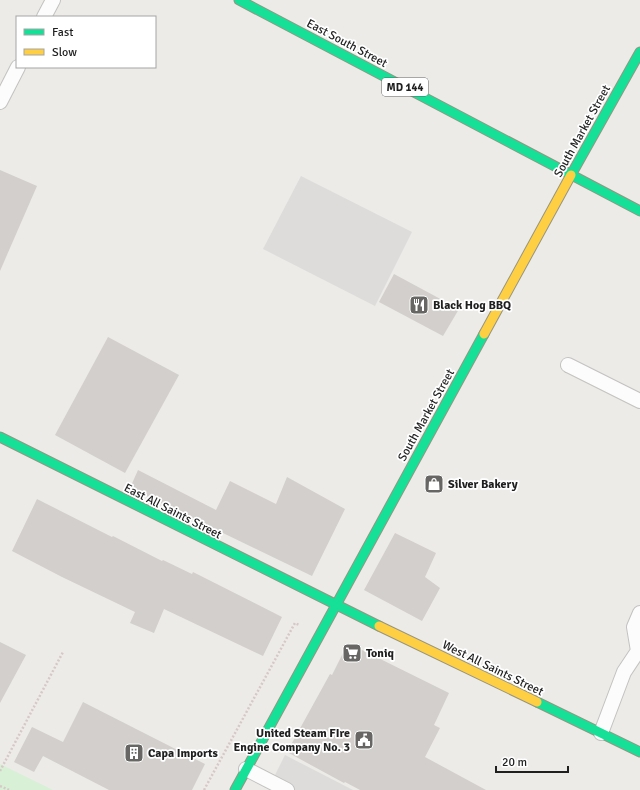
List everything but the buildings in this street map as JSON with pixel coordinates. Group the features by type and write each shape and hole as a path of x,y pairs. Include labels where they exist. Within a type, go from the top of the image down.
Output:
{"main road":[{"name":"East South Street","path":"239,0 571,175"},
{"name":"South Market Street","path":"235,790 571,175 640,52"},
{"name":"MD 144","path":"571,175 640,211"},
{"name":"East All Saints Street","path":"0,437 336,605"},
{"name":"West All Saints Street","path":"336,605 640,752"}],"lane":[{"path":"45,16 53,0"},
{"path":"0,102 17,68"},
{"path":"568,365 640,401"},
{"path":"601,733 624,672 638,651 634,627 640,613"},
{"path":"246,769 287,790"}],"path":[{"path":"0,771 63,652"},
{"path":"0,786 8,790"}],"green space":[{"path":"0,764 53,790 0,790"}],"shaded area":[{"path":"301,176 412,232 375,306 263,249"},
{"path":"285,755 353,790 279,790 270,785"}],"traffic: fast":[{"path":"239,0 640,211"},
{"path":"571,175 640,52"},
{"path":"235,790 484,334"},
{"path":"0,437 379,626"},
{"path":"537,702 640,752"}],"traffic: slow":[{"path":"484,334 571,175"},
{"path":"379,626 537,702"}],"place":[{"name":"Black Hog BBQ","path":"419,305"},
{"name":"Silver Bakery","path":"434,484"},
{"name":"Toniq","path":"352,653"},
{"name":"United Steam FIre Engine Company No. 3","path":"364,740"},
{"name":"Capa Imports","path":"134,753"}]}
